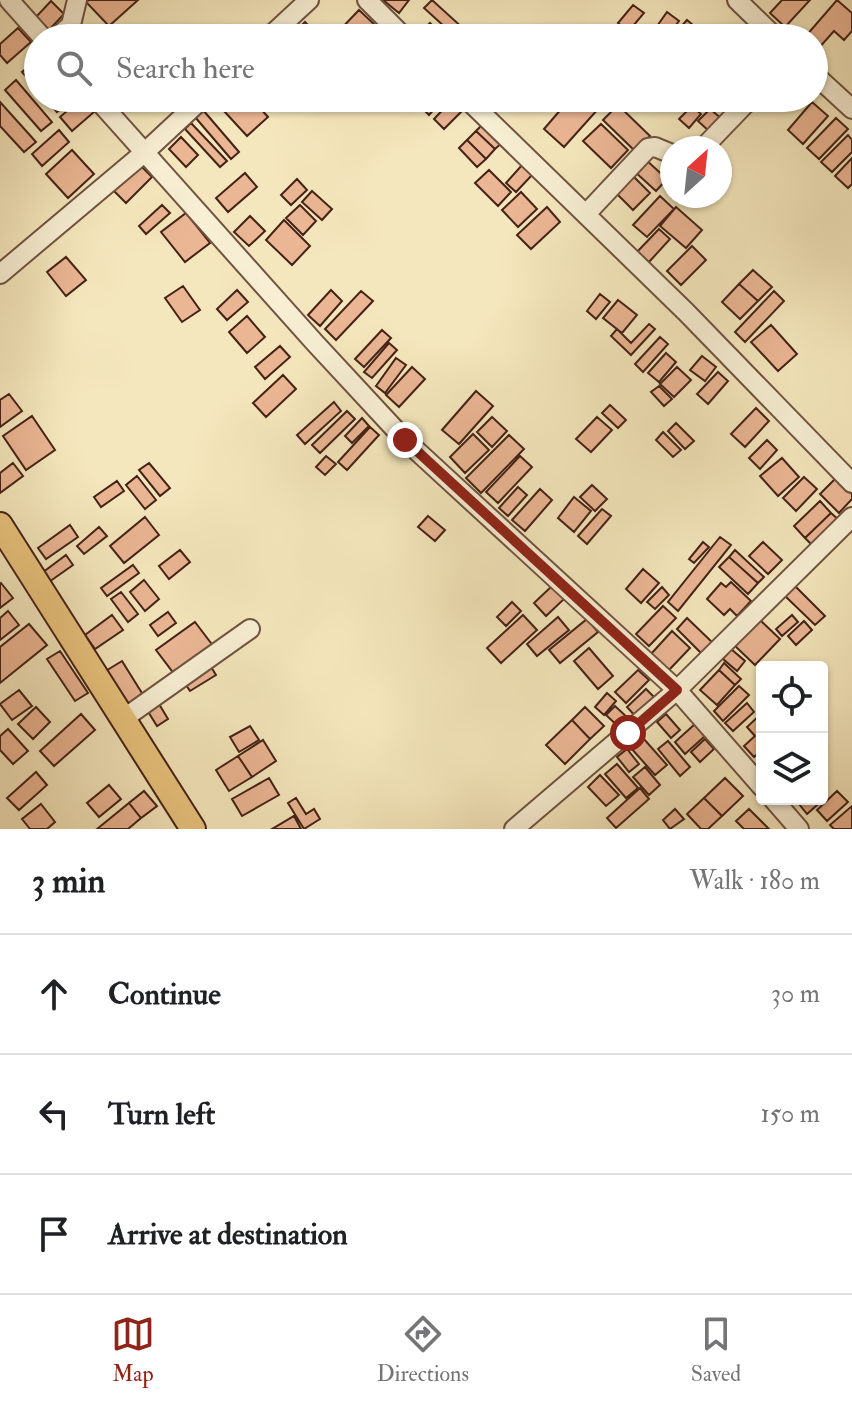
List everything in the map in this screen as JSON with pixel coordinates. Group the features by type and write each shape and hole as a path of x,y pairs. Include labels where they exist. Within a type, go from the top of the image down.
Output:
{"main road":[{"path":"0,525 193,829"}],"street":[{"path":"9,0 30,24"},
{"path":"71,24 77,0"},
{"path":"283,24 309,0"},
{"path":"367,0 391,24"},
{"path":"737,0 762,24"},
{"path":"828,87 852,109"},
{"path":"109,112 405,440 677,690 756,780"},
{"path":"0,274 188,112"},
{"path":"480,112 815,442 852,483"},
{"path":"715,136 738,112"},
{"path":"586,214 648,148 660,149"},
{"path":"514,829 677,690 852,517"},
{"path":"123,719 250,629"},
{"path":"778,805 799,829"}],"building":[{"path":"138,0 111,24 107,24 86,2"},
{"path":"383,0 409,0 399,13"},
{"path":"432,0 458,24 442,24 424,8"},
{"path":"782,0 810,0 788,24 782,24 770,13"},
{"path":"837,0 852,13 852,31 844,40 834,31 828,38 828,24 816,24"},
{"path":"51,1 64,14 55,24 43,24 36,17"},
{"path":"633,5 644,13 635,24 618,23"},
{"path":"359,10 374,24 346,24"},
{"path":"667,12 679,21 677,24 659,24"},
{"path":"18,28 24,34 24,48 7,63 0,55 0,44"},
{"path":"16,80 24,89 24,112 5,90"},
{"path":"0,102 36,142 24,152 0,126"},
{"path":"24,112 43,112 52,122 41,131"},
{"path":"66,112 94,112 72,131 60,117"},
{"path":"205,112 239,152 231,159 195,117"},
{"path":"225,112 264,112 268,117 247,136"},
{"path":"441,112 461,112 444,129 434,119"},
{"path":"559,112 595,112 564,147 544,129"},
{"path":"611,112 625,112 650,136 635,151 603,120"},
{"path":"686,112 701,114 689,128 679,119"},
{"path":"707,112 714,112 722,119 710,132 698,121"},
{"path":"803,112 823,112 828,116 803,144 788,130"},
{"path":"836,118 848,129 819,159 807,148"},
{"path":"191,123 227,161 220,167 185,129"},
{"path":"484,123 503,142 495,149 476,131"},
{"path":"601,124 628,150 611,168 583,141"},
{"path":"59,130 69,142 42,166 32,154"},
{"path":"476,131 495,149 486,159 467,140"},
{"path":"848,135 852,140 852,152 832,172 821,162"},
{"path":"181,137 198,155 186,167 169,149"},
{"path":"467,140 486,159 477,167 459,148"},
{"path":"72,150 94,174 68,198 46,174"},
{"path":"852,158 852,184 848,188 835,176"},
{"path":"645,159 660,173 660,187 656,191 634,171"},
{"path":"523,164 533,174 516,192 506,183"},
{"path":"140,165 152,177 126,203 114,191"},
{"path":"489,170 511,192 498,206 475,183"},
{"path":"245,173 257,187 228,212 216,198"},
{"path":"631,174 650,193 633,210 614,191"},
{"path":"297,179 307,190 291,205 281,195"},
{"path":"312,191 332,209 322,220 302,202"},
{"path":"521,192 537,209 518,227 502,210"},
{"path":"660,196 660,208 674,209 647,237 633,225"},
{"path":"162,205 170,213 146,234 139,226"},
{"path":"300,205 316,221 303,235 286,218"},
{"path":"547,207 560,222 531,249 517,235"},
{"path":"677,208 702,230 686,248 660,226"},
{"path":"186,213 210,243 185,262 161,232"},
{"path":"250,216 265,231 249,246 234,232"},
{"path":"284,220 310,246 292,265 266,240"},
{"path":"659,229 670,239 649,262 637,252"},
{"path":"692,246 706,260 681,285 667,271"},
{"path":"66,257 86,280 66,296 47,272"},
{"path":"753,270 772,287 758,301 739,284"},
{"path":"739,284 758,301 740,319 722,302"},
{"path":"183,286 200,310 182,322 165,298"},
{"path":"237,290 248,302 227,320 217,309"},
{"path":"331,290 342,301 320,326 308,315"},
{"path":"361,291 373,301 336,340 325,329"},
{"path":"774,291 784,301 745,342 735,332"},
{"path":"600,294 610,302 596,319 587,311"},
{"path":"618,300 637,315 622,333 603,318"},
{"path":"247,316 265,337 247,353 229,332"},
{"path":"649,324 655,329 631,355 611,336 617,329 631,343"},
{"path":"771,325 797,354 778,371 751,342"},
{"path":"382,330 391,338 364,367 355,359"},
{"path":"660,337 668,344 643,372 635,364"},
{"path":"389,343 397,350 372,378 364,372"},
{"path":"280,346 290,357 265,379 255,367"},
{"path":"666,353 676,362 659,382 648,373"},
{"path":"702,356 716,367 705,381 690,370"},
{"path":"396,358 406,365 385,393 376,386"},
{"path":"412,367 425,379 399,407 386,395"},
{"path":"677,367 691,380 674,397 660,384"},
{"path":"718,372 728,381 708,404 697,394"},
{"path":"283,375 296,389 266,417 253,403"},
{"path":"659,386 672,399 664,406 651,392"},
{"path":"476,391 493,406 459,444 442,430"},
{"path":"9,394 22,411 0,427 0,400"},
{"path":"334,402 341,411 305,444 297,435"},
{"path":"610,405 626,420 618,428 602,413"},
{"path":"756,408 769,421 745,447 731,434"},
{"path":"347,411 355,419 320,453 312,445"},
{"path":"32,416 55,450 26,470 3,436"},
{"path":"492,417 507,431 492,447 477,432"},
{"path":"597,417 612,430 591,452 576,439"},
{"path":"362,418 369,426 352,443 345,436"},
{"path":"676,423 694,441 685,449 668,431"},
{"path":"370,427 379,435 347,470 338,462"},
{"path":"663,432 681,450 673,457 656,440"},
{"path":"473,434 489,450 465,473 450,457"},
{"path":"509,435 524,449 481,493 466,478"},
{"path":"767,440 777,450 760,469 749,458"},
{"path":"326,456 336,464 325,475 316,467"},
{"path":"520,456 532,467 498,503 486,492"},
{"path":"782,458 799,477 778,496 760,476"},
{"path":"13,463 23,476 0,493 0,473"},
{"path":"149,463 170,488 160,496 139,470"},
{"path":"137,476 156,500 145,509 126,485"},
{"path":"804,477 817,489 796,511 783,498"},
{"path":"836,478 852,494 852,499 839,513 820,494"},
{"path":"117,481 124,491 101,507 94,497"},
{"path":"592,485 607,499 595,511 580,497"},
{"path":"518,487 527,495 508,516 499,508"},
{"path":"540,489 552,500 525,531 512,520"},
{"path":"574,497 591,511 574,532 558,518"},
{"path":"820,501 831,513 805,538 794,526"},
{"path":"602,509 611,516 587,544 578,536"},
{"path":"831,513 839,520 812,545 805,538"},
{"path":"428,516 445,530 435,541 418,527"},
{"path":"145,517 159,535 124,563 110,546"},
{"path":"70,525 78,537 46,559 38,548"},
{"path":"99,527 107,536 84,554 77,546"},
{"path":"720,537 731,545 678,611 668,602"},
{"path":"703,542 709,547 694,563 689,559"},
{"path":"763,542 782,560 768,574 749,556"},
{"path":"180,550 190,562 169,579 159,566"},
{"path":"735,550 764,577 758,583 729,557"},
{"path":"66,555 73,565 49,582 42,573"},
{"path":"729,557 758,583 748,594 719,567"},
{"path":"133,565 139,573 107,596 101,588"},
{"path":"643,569 659,583 641,603 626,589"},
{"path":"144,580 159,599 145,611 130,592"},
{"path":"731,582 751,601 737,616 730,609 724,615 707,599 721,583 726,587"},
{"path":"0,584 13,598 0,608"},
{"path":"794,585 825,616 815,625 784,595"},
{"path":"552,586 564,599 546,616 534,603"},
{"path":"662,587 669,595 655,609 647,602"},
{"path":"121,592 138,614 128,622 111,599"},
{"path":"512,602 521,611 506,626 497,617"},
{"path":"663,606 676,618 649,646 636,634"},
{"path":"8,611 19,625 0,640 0,618"},
{"path":"168,612 176,623 158,636 150,625"},
{"path":"112,615 123,630 95,649 85,635"},
{"path":"523,615 537,630 501,663 487,648"},
{"path":"792,615 798,622 782,636 776,629"},
{"path":"558,617 569,630 537,656 527,644"},
{"path":"687,618 714,644 703,655 677,629"},
{"path":"587,619 598,632 560,663 549,650"},
{"path":"759,619 780,639 755,665 734,645"},
{"path":"804,621 812,630 796,645 788,636"},
{"path":"195,622 214,647 175,675 156,650"},
{"path":"29,624 47,645 0,683 0,647"},
{"path":"672,631 690,648 669,670 651,654"},
{"path":"589,648 613,676 598,689 574,661"},
{"path":"731,649 745,661 737,671 723,659"},
{"path":"60,651 88,693 75,701 47,659"},
{"path":"122,661 145,698 128,709 104,672"},
{"path":"208,662 216,675 190,691 182,679"},
{"path":"724,663 741,679 735,685 719,670"},
{"path":"638,670 649,680 626,703 615,692"},
{"path":"719,670 735,685 717,705 700,690"},
{"path":"739,686 749,695 723,721 714,711"},
{"path":"646,689 657,700 637,718 627,707"},
{"path":"19,690 32,706 12,720 0,704"},
{"path":"607,693 616,701 604,715 595,707"},
{"path":"747,703 754,712 733,731 725,723"},
{"path":"159,704 168,719 157,726 147,710"},
{"path":"615,706 630,720 621,729 606,715"},
{"path":"36,707 50,722 33,739 18,724"},
{"path":"585,707 604,726 590,739 572,720"},
{"path":"81,714 95,730 54,766 40,751"},
{"path":"666,714 680,730 671,738 657,722"},
{"path":"756,719 754,757 744,746 755,736 747,727"},
{"path":"572,720 590,739 565,764 546,745"},
{"path":"695,724 705,736 685,754 675,742"},
{"path":"250,726 259,740 239,752 230,737"},
{"path":"8,729 28,751 13,764 0,750 0,736"},
{"path":"643,738 667,765 655,775 631,748"},
{"path":"705,739 714,749 700,762 691,752"},
{"path":"263,740 276,761 252,777 238,756"},
{"path":"668,741 690,767 680,776 658,749"},
{"path":"627,749 639,764 629,772 617,757"},
{"path":"238,756 252,777 229,791 216,770"},
{"path":"617,764 638,788 626,798 605,774"},
{"path":"645,767 660,785 649,795 633,777"},
{"path":"36,772 47,785 19,810 7,798"},
{"path":"600,775 619,795 606,806 588,787"},
{"path":"269,778 279,795 242,816 232,799"},
{"path":"725,778 743,796 722,816 704,798"},
{"path":"109,785 121,799 99,817 87,803"},
{"path":"640,788 649,799 616,828 607,818"},
{"path":"144,791 157,806 141,818 129,803"},
{"path":"837,791 848,802 827,821 817,810 828,805 828,800"},
{"path":"296,798 306,814 314,809 320,819 304,829 288,803"},
{"path":"704,798 722,816 708,829 701,829 687,814"},
{"path":"129,803 141,818 128,829 97,829"},
{"path":"41,804 55,822 47,829 30,829 22,819"},
{"path":"800,805 817,805 807,814"},
{"path":"852,806 852,829 834,829 830,825"},
{"path":"675,809 684,819 670,829 663,820"},
{"path":"749,809 769,829 744,829 736,821"},
{"path":"294,816 301,829 272,829"}],"route":[{"path":"405,440 677,690 628,733"}]}
